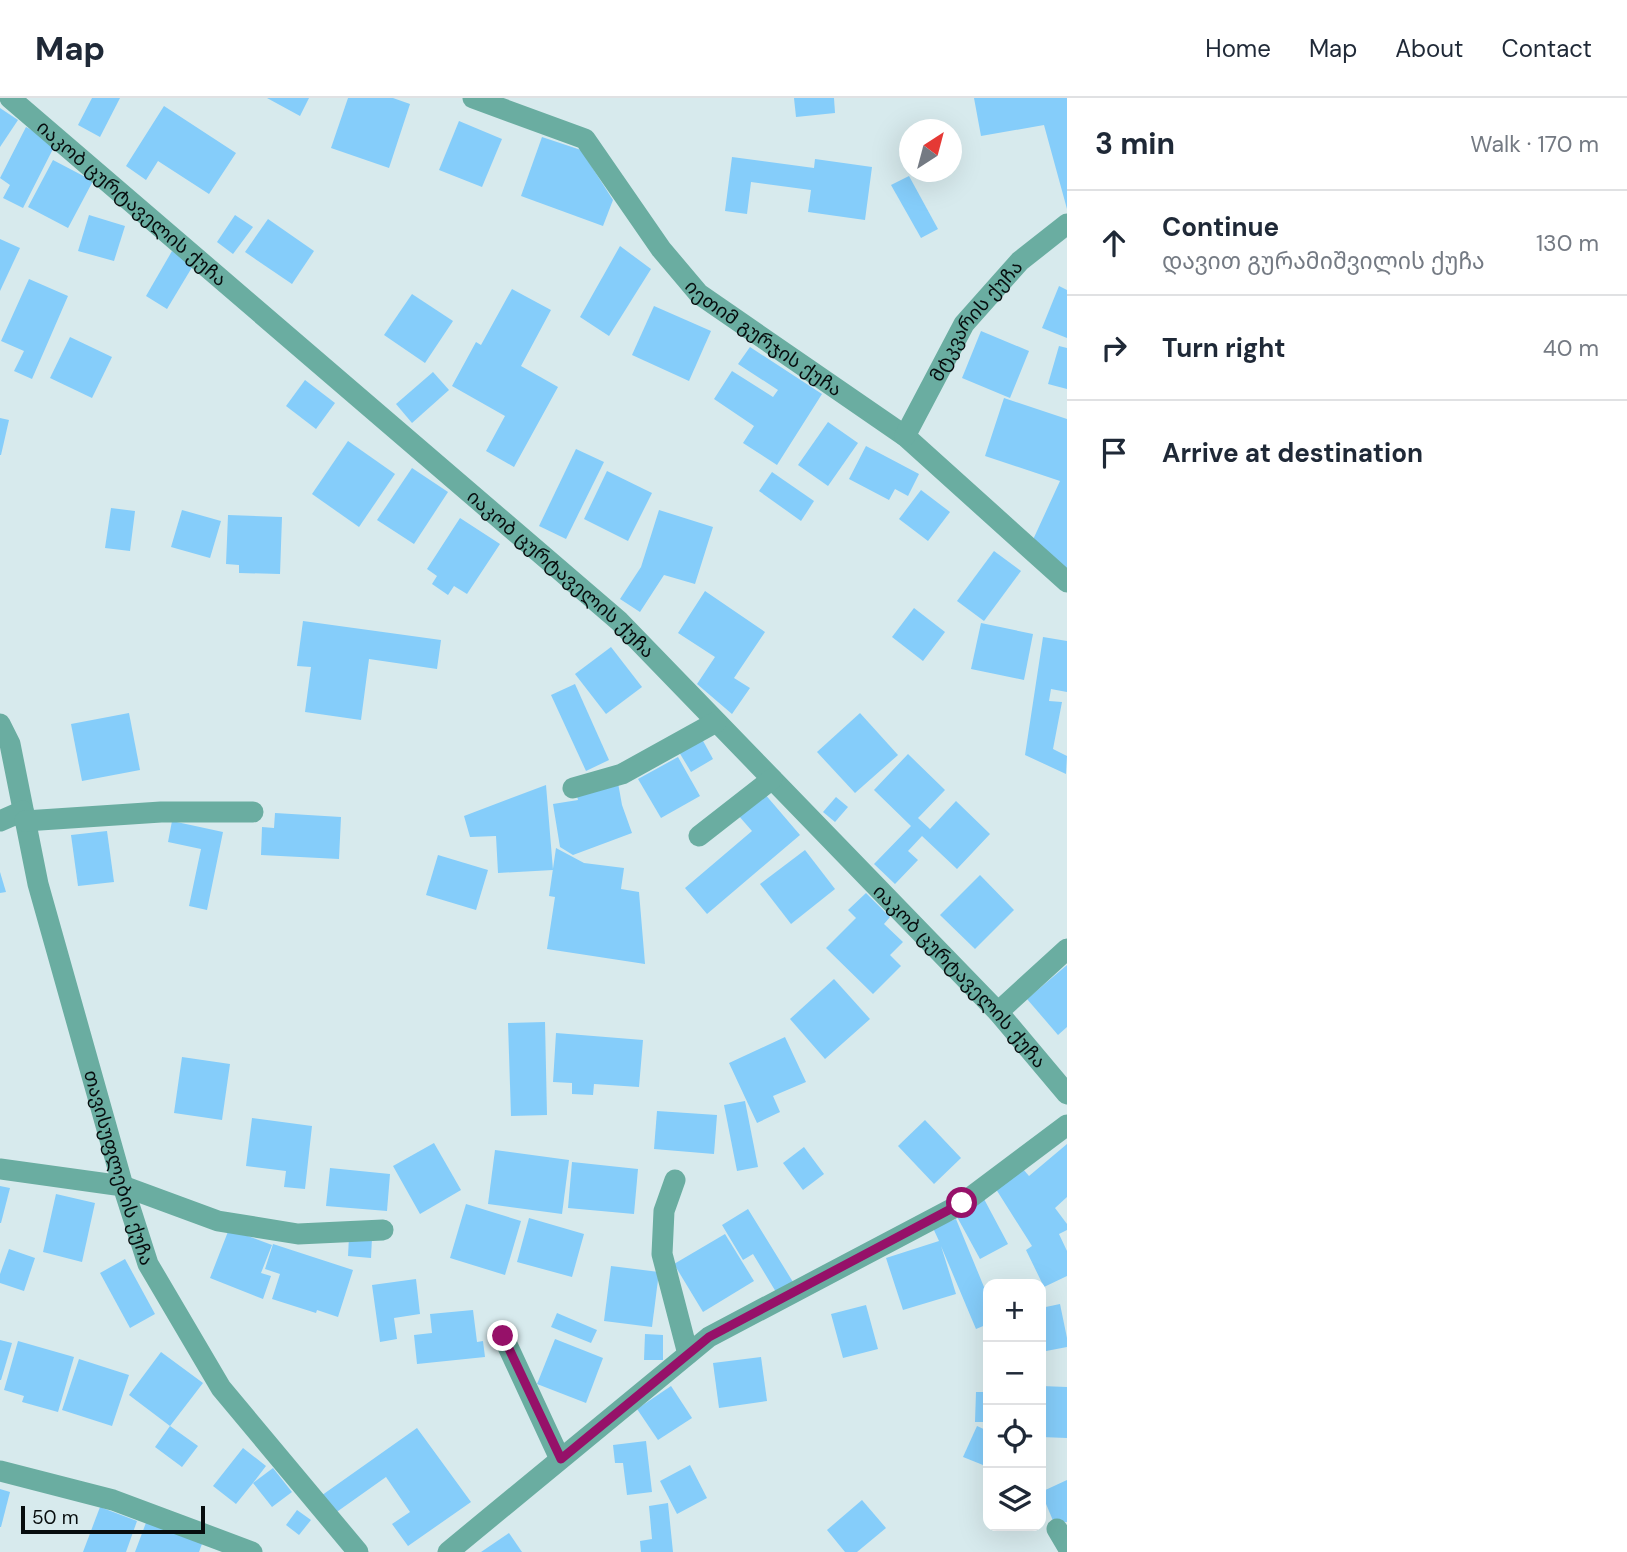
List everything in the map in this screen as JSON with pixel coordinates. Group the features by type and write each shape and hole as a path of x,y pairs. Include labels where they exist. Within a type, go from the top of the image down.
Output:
{"street":[{"name":"იაკობ ცურტაველის ქუჩა","path":"10,98 619,621 998,1012 1067,1094"},
{"name":"იეთიმ გურჯის ქუჩა","path":"473,98 585,139 661,249 699,294 905,436 1067,582"},
{"name":"მტკვარის ქუჩა","path":"905,436 964,324 1020,261 1067,224"},
{"path":"572,788 622,774 716,722"},
{"name":"თავისუფლების ქუჩა","path":"0,724 9,744 38,884 123,1186 148,1265 221,1388 358,1552"},
{"path":"699,836 772,779"},
{"path":"0,821 24,816 253,812"},
{"path":"998,1012 1067,948"},
{"path":"448,1552 709,1337 962,1203 1067,1125"},
{"path":"0,1169 123,1186 218,1221 298,1234 383,1230"},
{"path":"675,1180 664,1211 662,1254 688,1354"},
{"path":"503,1336 561,1459"},
{"path":"0,1471 113,1500 252,1552"}],"building":[{"path":"92,98 120,98 100,137 78,125"},
{"path":"267,98 309,98 300,116"},
{"path":"348,98 393,98 410,104 389,168 331,148"},
{"path":"794,98 834,98 835,113 796,117"},
{"path":"974,98 1067,98 1067,209 1044,125 981,136"},
{"path":"164,106 236,153 209,194 158,161 146,180 126,166"},
{"path":"0,108 18,120 0,147"},
{"path":"459,121 502,139 482,187 439,170"},
{"path":"26,127 56,143 23,208 3,198 10,185 0,178"},
{"path":"542,137 581,150 613,200 603,226 521,196"},
{"path":"732,157 814,168 815,159 872,167 865,220 808,212 811,190 751,182 747,214 725,211"},
{"path":"53,160 93,181 68,228 28,207"},
{"path":"899,181 912,182 938,229 921,238 891,185"},
{"path":"89,215 125,226 114,261 78,251"},
{"path":"235,215 253,227 233,254 217,242"},
{"path":"268,219 314,251 292,284 245,252"},
{"path":"0,239 20,248 0,291"},
{"path":"620,246 651,269 609,336 580,317"},
{"path":"172,251 194,264 167,309 146,296"},
{"path":"29,279 68,296 32,379 14,371 24,351 1,341"},
{"path":"1059,286 1067,290 1067,338 1042,328"},
{"path":"512,289 551,310 521,366 558,387 514,467 486,451 505,416 452,386 476,342 481,345"},
{"path":"412,294 453,321 425,363 384,335"},
{"path":"654,306 711,331 689,381 632,355"},
{"path":"981,331 1029,351 1010,398 962,378"},
{"path":"70,337 112,357 92,398 50,378"},
{"path":"1059,346 1067,348 1067,389 1048,384"},
{"path":"750,347 822,394 777,465 743,443 754,426 714,399 732,371 773,397 778,390 738,364"},
{"path":"433,372 449,390 412,423 396,404"},
{"path":"305,380 335,403 316,429 286,406"},
{"path":"1004,398 1067,419 1067,573 1031,544 1060,481 985,456"},
{"path":"0,418 9,420 1,455 0,455"},
{"path":"828,422 858,443 828,486 798,465"},
{"path":"348,441 395,474 359,527 312,494"},
{"path":"866,446 919,474 908,496 895,489 889,500 849,479"},
{"path":"576,449 604,462 566,539 539,526"},
{"path":"412,468 448,492 414,544 377,520"},
{"path":"607,471 652,493 628,541 584,519"},
{"path":"772,472 814,501 801,521 759,491"},
{"path":"921,490 950,512 928,541 899,519"},
{"path":"111,508 135,511 130,551 105,548"},
{"path":"182,510 221,521 210,558 171,547"},
{"path":"659,510 713,527 695,584 664,575 640,612 620,599 641,567"},
{"path":"228,515 282,517 280,574 239,573 239,565 226,564"},
{"path":"460,518 500,544 467,594 454,586 448,595 432,584 437,576 427,569"},
{"path":"994,551 1021,571 984,621 957,601"},
{"path":"705,591 765,632 734,678 750,688 732,714 697,684 715,657 678,633"},
{"path":"914,608 945,632 923,661 892,637"},
{"path":"303,621 441,640 437,669 369,659 361,720 305,712 311,667 297,666"},
{"path":"981,623 1033,634 1024,680 971,669"},
{"path":"1043,637 1067,641 1067,692 1051,689 1049,701 1062,702 1053,749 1067,756 1066,774 1025,755"},
{"path":"611,647 642,687 606,714 575,674"},
{"path":"575,684 609,760 586,771 551,695"},
{"path":"129,713 140,770 82,781 71,724"},
{"path":"860,713 898,755 855,793 817,752"},
{"path":"702,739 713,759 691,772 679,752"},
{"path":"908,754 945,790 918,818 930,829 956,801 990,834 957,869 922,836 908,851 918,860 895,884 874,864 911,826 874,790"},
{"path":"678,757 700,796 661,818 638,779"},
{"path":"617,777 622,805 632,833 573,855 560,847 553,804 578,800 576,792"},
{"path":"546,785 553,870 498,873 496,836 470,837 464,816"},
{"path":"764,793 800,835 707,914 685,888 752,831 738,815"},
{"path":"836,797 848,807 835,822 823,812"},
{"path":"275,813 341,817 339,859 261,855 262,827 274,828"},
{"path":"172,821 223,832 207,910 189,906 201,849 168,842"},
{"path":"107,831 114,882 78,886 71,835"},
{"path":"556,848 584,863 624,868 621,889 639,892 645,964 547,949 555,897 549,896"},
{"path":"805,850 835,889 791,924 760,884"},
{"path":"438,855 488,870 476,910 426,895"},
{"path":"0,872 6,892 0,893"},
{"path":"980,875 1014,910 975,949 940,915"},
{"path":"866,893 890,917 884,924 903,942 890,955 901,966 873,994 826,948 856,918 848,910"},
{"path":"1067,965 1067,1027 1058,1035 1027,999"},
{"path":"834,979 870,1019 825,1059 790,1019"},
{"path":"545,1022 547,1115 511,1116 508,1023"},
{"path":"556,1033 643,1040 639,1087 594,1084 593,1095 572,1094 572,1083 553,1082"},
{"path":"785,1037 806,1082 773,1096 780,1112 757,1123 729,1063"},
{"path":"182,1057 230,1064 222,1120 174,1113"},
{"path":"745,1101 758,1167 737,1171 724,1105"},
{"path":"657,1111 717,1115 714,1154 654,1149"},
{"path":"252,1118 312,1126 305,1189 284,1187 286,1171 246,1166"},
{"path":"925,1120 961,1158 934,1184 898,1146"},
{"path":"434,1143 461,1190 420,1214 393,1166"},
{"path":"1067,1144 1067,1197 1055,1208 1067,1224 1067,1230 1059,1234 1067,1251 1067,1276 1046,1286 1046,1279 1040,1279 1026,1250 1032,1246 994,1186 1023,1169 1029,1176"},
{"path":"804,1147 824,1174 803,1190 783,1163"},
{"path":"495,1150 569,1160 562,1214 488,1204"},
{"path":"572,1162 638,1169 634,1214 568,1208"},
{"path":"330,1168 390,1174 387,1211 326,1206"},
{"path":"0,1186 10,1188 1,1223 0,1223"},
{"path":"56,1194 95,1203 82,1262 43,1252"},
{"path":"984,1199 1008,1244 980,1259 956,1215"},
{"path":"466,1204 521,1221 505,1275 450,1258"},
{"path":"748,1209 793,1282 776,1292 753,1254 743,1260 722,1225"},
{"path":"529,1218 584,1234 572,1277 517,1262"},
{"path":"956,1219 983,1285 983,1326 976,1329 941,1246 956,1294 903,1310 886,1258 939,1241 933,1228"},
{"path":"229,1229 272,1245 261,1273 271,1276 263,1299 210,1278"},
{"path":"725,1234 754,1281 703,1312 674,1264"},
{"path":"349,1237 372,1238 371,1258 348,1256"},
{"path":"273,1244 353,1270 338,1317 272,1299 280,1274 265,1269"},
{"path":"9,1249 35,1258 24,1291 0,1283 0,1274"},
{"path":"125,1259 155,1314 130,1328 100,1273"},
{"path":"611,1266 659,1272 652,1327 604,1321"},
{"path":"416,1279 420,1314 394,1318 397,1339 380,1342 372,1285"},
{"path":"1060,1304 1067,1347 1046,1351 1046,1307"},
{"path":"866,1305 878,1349 843,1358 831,1314"},
{"path":"473,1310 477,1342 483,1341 485,1357 417,1364 414,1335 432,1333 430,1314"},
{"path":"557,1313 597,1330 591,1343 551,1327"},
{"path":"645,1334 663,1335 663,1360 644,1360"},
{"path":"555,1339 603,1358 586,1403 537,1384"},
{"path":"0,1340 12,1343 1,1380 0,1380"},
{"path":"18,1341 74,1357 58,1412 22,1402 24,1396 4,1390"},
{"path":"161,1352 203,1383 170,1426 129,1395"},
{"path":"761,1357 767,1401 719,1408 713,1363"},
{"path":"79,1359 129,1375 112,1426 62,1410"},
{"path":"671,1386 692,1418 658,1440 637,1409"},
{"path":"1046,1386 1067,1387 1067,1438 1046,1437"},
{"path":"976,1392 983,1392 983,1422 975,1422"},
{"path":"170,1426 198,1446 182,1467 155,1447"},
{"path":"977,1426 983,1429 983,1465 963,1457"},
{"path":"417,1428 471,1502 408,1546 392,1524 410,1512 386,1477 331,1516 318,1498"},
{"path":"646,1441 652,1492 627,1495 623,1463 615,1463 613,1445"},
{"path":"243,1448 266,1466 236,1504 213,1486"},
{"path":"690,1465 707,1498 677,1514 660,1481"},
{"path":"273,1468 292,1492 272,1507 253,1483"},
{"path":"1067,1480 1067,1522 1054,1523 1046,1504 1046,1490"},
{"path":"0,1489 10,1492 1,1527 0,1527"},
{"path":"862,1500 886,1528 857,1552 845,1552 827,1530"},
{"path":"668,1503 673,1552 641,1552 640,1541 652,1539 649,1506"},
{"path":"100,1507 137,1521 126,1552 83,1552"},
{"path":"297,1510 311,1520 299,1535 286,1525"},
{"path":"147,1520 203,1541 199,1552 135,1552"},
{"path":"509,1533 522,1552 481,1552"}],"route":[{"path":"503,1336 561,1459 709,1337 962,1203"}]}
